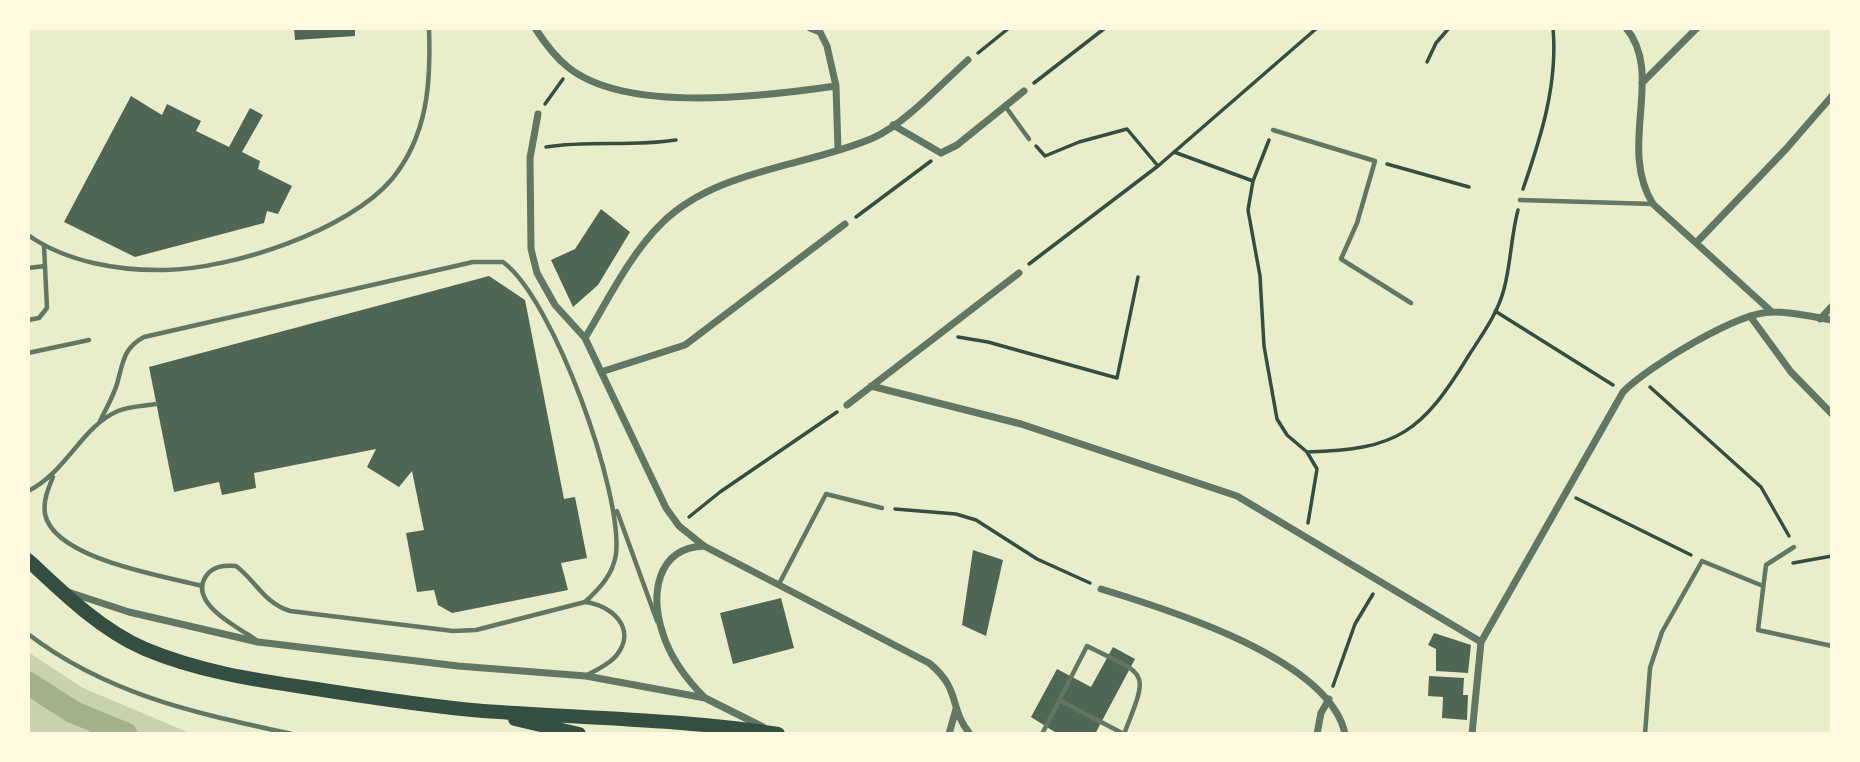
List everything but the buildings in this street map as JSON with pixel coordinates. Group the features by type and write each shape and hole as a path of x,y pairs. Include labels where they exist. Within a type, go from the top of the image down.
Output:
{"main road":[{"path":"28,560 58,589 108,628 145,649 199,667 325,691 480,710 701,725 777,734"},
{"path":"480,710 579,734"}],"street":[{"path":"535,28 570,69 620,89 683,99 836,86"},
{"path":"810,28 822,30 827,46 836,86 838,150"},
{"path":"1626,28 1638,44 1642,83 1638,154 1645,190 1653,205 1772,312"},
{"path":"1642,83 1697,28"},
{"path":"585,338 640,250 662,223 689,203 720,187 875,137 893,125 968,60"},
{"path":"893,125 941,153 957,145 1024,91"},
{"path":"1697,242 1787,149 1832,96"},
{"path":"538,114 531,150 531,249 537,273 555,305 585,338 657,493 679,526 704,546 929,663 944,676 970,734"},
{"path":"601,372 685,345 845,223"},
{"path":"848,405 1019,273"},
{"path":"1820,318 1832,306"},
{"path":"1472,734 1482,642 1623,392 1638,377 1705,337 1750,316 1772,312 1832,320"},
{"path":"1750,316 1791,372 1832,414"},
{"path":"871,386 960,406 1237,496 1482,642"},
{"path":"704,546 688,547 664,567 657,593 663,633 687,680 705,698"},
{"path":"58,589 129,612 258,642 458,666 586,676 705,698 777,734"},
{"path":"1101,589 1157,606 1254,647 1310,682 1329,699 1342,718 1345,734"},
{"path":"1317,734 1321,713 1329,699"},
{"path":"949,734 957,705"}],"lane":[{"path":"28,235 44,245 90,262 165,270 202,267 263,250 338,220 373,198 408,154 420,129 426,103 429,28"},
{"path":"1005,106 1030,139"},
{"path":"1272,130 1375,161 1357,223 1341,259 1411,303"},
{"path":"1520,200 1653,205"},
{"path":"28,320 39,318 47,308 44,245"},
{"path":"28,491 52,477 100,421 117,383 125,355 131,344 144,337 473,262 503,262 522,281 565,358 649,605 663,633"},
{"path":"28,268 45,266"},
{"path":"28,353 89,340"},
{"path":"100,421 117,411 156,404"},
{"path":"52,477 46,497 45,514 52,529 63,540 107,560 202,586"},
{"path":"779,585 826,494 882,508"},
{"path":"585,602 610,575 616,558 614,504"},
{"path":"1794,547 1766,565 1758,630 1832,646"},
{"path":"1645,734 1650,668 1662,632 1702,561 1763,586"},
{"path":"258,642 211,607 204,598 202,586 215,568 236,566 268,601 290,611 453,631 476,630 585,602 610,608 622,628 623,642 611,660 586,676"},
{"path":"28,634 52,652 112,686 184,710 292,734"},
{"path":"1042,734 1059,700 1087,646 1136,671 1141,680 1140,693 1124,734 1059,700"}],"path":[{"path":"968,60 1009,28"},
{"path":"1024,91 1105,28"},
{"path":"1019,273 1158,166 1317,28"},
{"path":"1427,62 1436,43 1450,28"},
{"path":"1307,452 1365,448 1386,442 1425,419 1457,376 1495,311 1503,292 1520,200 1552,92 1555,62 1553,28"},
{"path":"538,114 570,69"},
{"path":"1030,139 1045,156 1079,142 1127,129 1158,166"},
{"path":"1272,130 1253,181 1248,210 1259,276 1264,346 1277,419 1287,435 1307,452 1317,469 1304,535"},
{"path":"531,150 590,143 638,146 676,140"},
{"path":"1174,152 1253,181"},
{"path":"845,223 890,194 941,153"},
{"path":"1375,161 1469,187"},
{"path":"939,334 988,342 1117,378 1138,276"},
{"path":"1495,311 1623,392"},
{"path":"1638,377 1761,487 1794,547"},
{"path":"679,526 720,492 848,405"},
{"path":"1565,492 1702,561"},
{"path":"882,508 956,514 976,520 1037,559 1101,589"},
{"path":"1766,565 1832,556"},
{"path":"1329,699 1355,624 1379,583"}],"green space":[{"path":"28,652 83,688 192,734 28,734"}],"waterway":[{"path":"28,683 73,712 126,734"}]}
